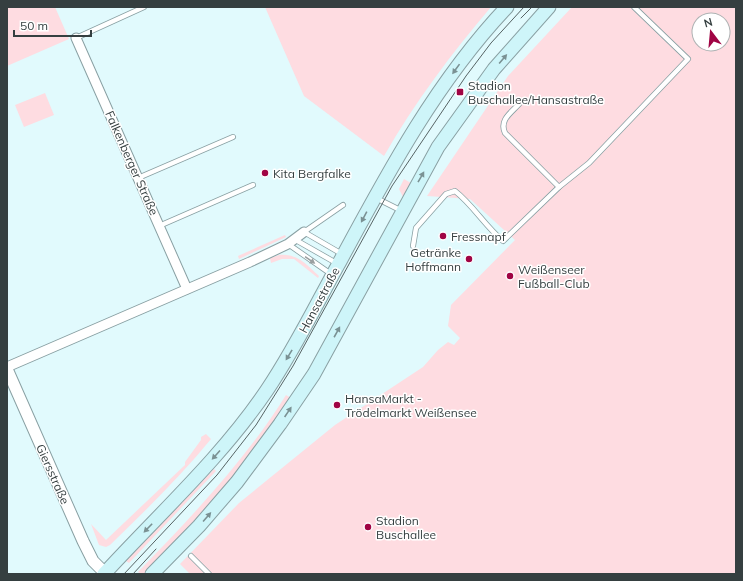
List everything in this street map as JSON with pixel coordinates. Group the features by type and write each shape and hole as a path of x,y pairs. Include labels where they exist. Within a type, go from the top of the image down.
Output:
{"main road":[{"name":"Hansastraße","path":"105,574 183,493 241,425 267,390 291,351 374,197 414,131 456,69 507,7"},
{"path":"152,574 199,526 238,482 280,424 314,374 438,147 494,69 549,7"}],"street":[{"name":"Falkenberger Straße","path":"76,38 187,289"},
{"path":"7,368 291,242 304,232"},
{"name":"Giersstraße","path":"7,368 83,541 93,561 105,574"}],"lane":[{"path":"76,38 144,7"},
{"path":"413,246 416,228 446,194 454,191 465,200 473,211 503,241 559,187 589,163 688,59 634,7"},
{"path":"519,104 503,121 502,128 505,133 559,187"},
{"path":"138,178 233,137"},
{"path":"159,226 253,185"},
{"path":"374,197 402,211"},
{"path":"338,265 304,232 343,205"},
{"path":"291,242 338,265"},
{"path":"291,242 338,265"},
{"path":"191,556 209,574"}],"shaded area":[{"path":"7,7 55,7 69,39 7,66"},
{"path":"265,7 491,7 434,79 384,156 304,96"},
{"path":"572,7 736,7 736,574 190,574 180,564 239,503 335,425 423,367 438,350 448,342 454,345 460,338 448,326 451,305 515,240 470,199 427,196 508,76"},
{"path":"45,93 54,115 24,127 15,105"},
{"path":"404,179 411,183 403,197 399,189"},
{"path":"285,235 286,237 239,259 238,256"},
{"path":"279,255 296,258 319,276 318,278 294,259 282,259 271,263 270,258"},
{"path":"286,395 291,398 238,472 144,574 138,572 217,487 253,443"},
{"path":"206,434 211,439 162,494 110,545 106,547 99,545 91,524 106,540 185,465 185,462 201,440 201,437"},
{"path":"214,469 216,471 129,563 126,561"}],"tram line":[{"path":"124,574 217,475 256,425 293,366 392,186 466,76 491,43 524,7"},
{"path":"521,18 532,7"},
{"path":"133,574 156,549"}],"place":[{"name":"Stadion Buschallee/Hansastraße","path":"460,92"},
{"name":"Kita Bergfalke","path":"265,173"},
{"name":"Fressnapf","path":"443,236"},
{"name":"Getränke Hoffmann","path":"469,259"},
{"name":"Weißenseer Fußball-Club","path":"510,276"},
{"name":"HansaMarkt - Trödelmarkt Weißensee","path":"337,405"},
{"name":"Stadion Buschallee","path":"368,527"}]}
